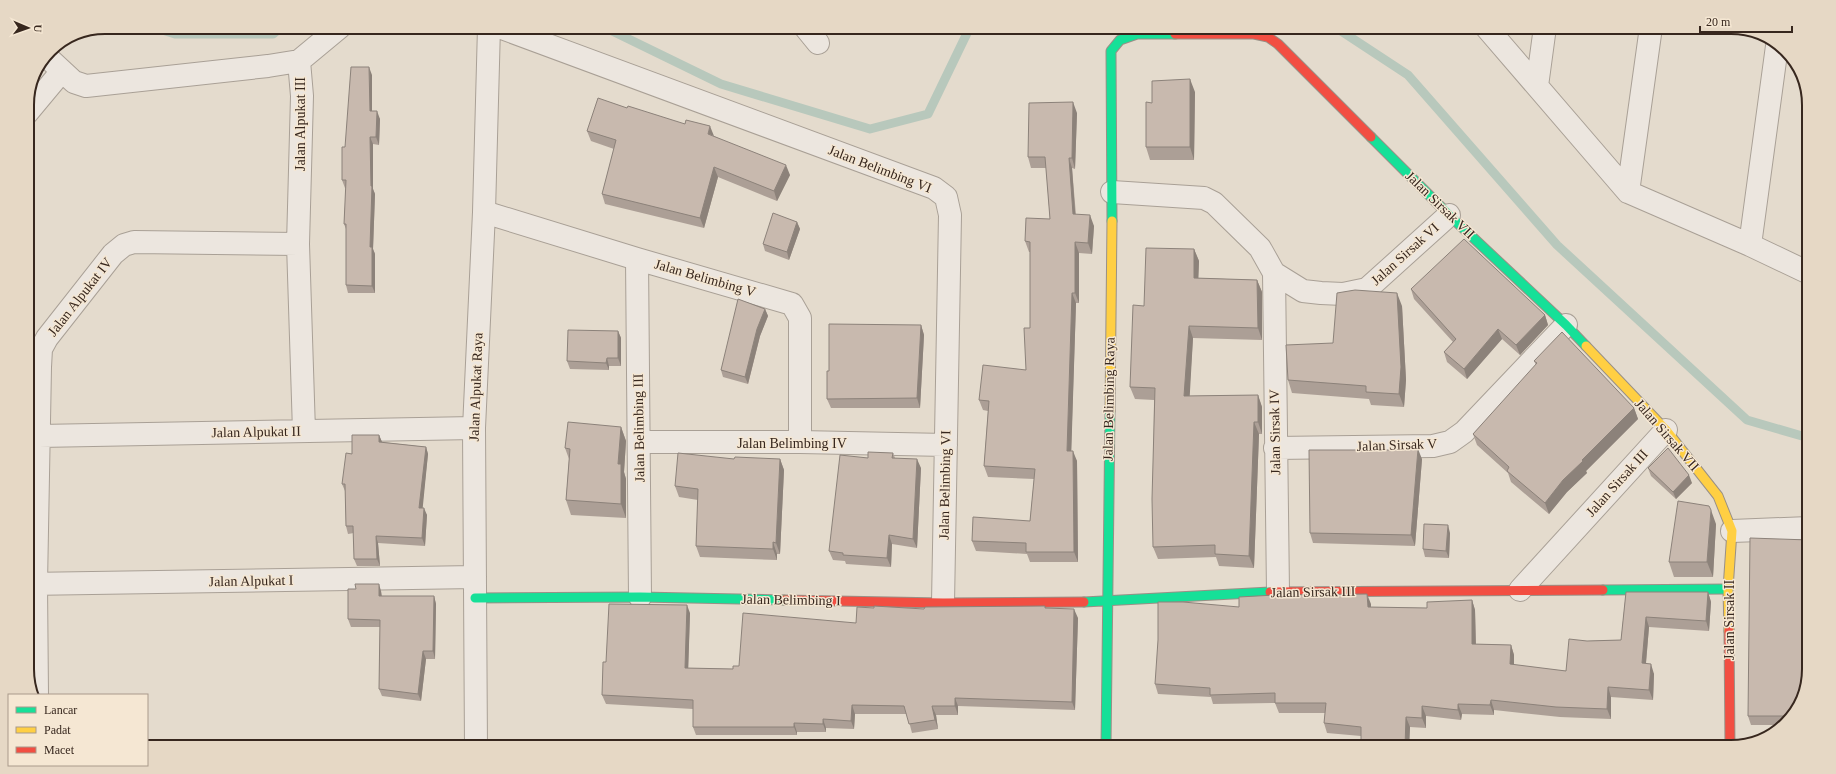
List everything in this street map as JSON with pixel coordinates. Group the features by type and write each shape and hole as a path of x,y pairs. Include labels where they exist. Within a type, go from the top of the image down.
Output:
{"street":[{"path":"299,61 332,34"},
{"name":"Jalan Alpukat Raya","path":"476,740 474,428 484,212 489,34"},
{"name":"Jalan Belimbing VI","path":"518,34 934,188 946,197 950,215 943,603"},
{"name":"Jalan Sirsak VII","path":"1111,51 1120,40 1137,34 1254,34 1268,37 1278,44 1449,215 1566,325 1666,430 1718,496"},
{"path":"1492,34 1628,192 1750,245 1802,270"},
{"path":"1537,86 1543,34"},
{"path":"1628,192 1650,34"},
{"name":"Jalan Belimbing Raya","path":"1106,740 1112,192 1111,51"},
{"path":"1750,245 1776,51"},
{"name":"Jalan Alpukat III","path":"50,60 74,82 86,86 268,66 299,61 302,96 298,244 304,431"},
{"path":"34,105 62,71"},
{"name":"Jalan Sirsak VI","path":"1112,192 1204,198 1214,203 1260,248 1274,273 1303,291 1321,293 1343,294 1367,289 1449,215"},
{"name":"Jalan Belimbing V","path":"484,212 637,259 792,304 800,318 800,442"},
{"name":"Jalan Alpukat IV","path":"34,528 39,436 41,349 47,338 113,254 124,245 134,242 298,244"},
{"name":"Jalan Belimbing III","path":"637,259 640,597"},
{"name":"Jalan Sirsak IV","path":"1274,273 1278,592"},
{"name":"Jalan Sirsak V","path":"1275,448 1433,446 1450,442 1464,432 1566,325"},
{"name":"Jalan Alpukat II","path":"39,436 474,428"},
{"name":"Jalan Sirsak III","path":"1520,590 1666,430"},
{"name":"Jalan Belimbing IV","path":"639,442 800,442 946,445"},
{"name":"Jalan Sirsak II","path":"1718,496 1732,531 1728,589 1730,740"},
{"path":"1732,531 1802,528"},
{"name":"Jalan Alpukat I","path":"34,584 475,588"},
{"name":"Jalan Belimbing I","path":"475,588 640,597 943,603 1107,602"},
{"name":"Jalan Sirsak III","path":"1107,602 1278,592 1728,589"},
{"name":"Jalan Alpukat IV","path":"34,640 37,688"}],"building":[{"path":"351,67 369,67 370,111 377,111 376,137 370,137 372,186 370,247 372,247 372,286 346,285 346,224 344,224 346,180 342,180 342,147 345,147"},
{"path":"1190,79 1190,147 1146,147 1146,102 1152,103 1152,81"},
{"path":"598,98 627,108 628,106 685,124 686,120 710,126 708,134 786,165 774,191 714,167 700,218 602,194 616,140 587,131"},
{"path":"1073,102 1072,158 1069,158 1073,214 1090,215 1088,243 1075,242 1075,293 1072,293 1067,451 1073,451 1074,552 1026,552 1026,543 972,541 973,517 1030,521 1035,469 984,466 989,401 979,400 983,365 1026,370 1024,328 1030,328 1030,242 1025,241 1026,218 1050,219 1045,157 1028,157 1029,103"},
{"path":"773,213 797,222 787,252 763,244"},
{"path":"1464,239 1545,315 1516,345 1498,329 1464,369 1444,352 1456,339 1411,289"},
{"path":"1146,248 1194,249 1194,278 1257,280 1258,328 1189,326 1184,396 1258,395 1258,422 1254,422 1249,556 1215,554 1215,545 1153,547 1152,499 1155,388 1130,387 1133,305 1144,306"},
{"path":"1355,290 1397,293 1401,367 1399,394 1366,392 1366,386 1288,380 1286,345 1333,343 1337,293"},
{"path":"738,299 765,309 757,329 745,377 721,370"},
{"path":"829,324 921,325 917,398 827,399 827,371 829,371"},
{"path":"568,330 618,331 618,358 607,358 606,363 567,361"},
{"path":"1562,332 1634,408 1563,480 1545,503 1507,471 1509,467 1473,434 1537,363 1534,361"},
{"path":"568,422 621,427 618,464 621,464 621,504 566,500 570,449 565,448"},
{"path":"352,435 379,435 379,442 426,447 419,508 424,508 422,538 376,536 377,559 354,559 353,526 346,526 345,484 342,484 346,453 352,454"},
{"path":"1668,448 1689,475 1673,492 1648,468"},
{"path":"1418,449 1411,535 1310,533 1309,450"},
{"path":"868,452 893,453 892,458 917,459 913,539 889,535 887,558 843,555 843,553 829,551 840,455 868,458"},
{"path":"678,453 734,459 735,457 780,459 776,543 773,542 773,549 696,546 698,489 675,486"},
{"path":"1678,501 1709,506 1711,510 1707,562 1669,562"},
{"path":"1424,524 1448,525 1446,551 1423,549"},
{"path":"1750,538 1802,540 1802,674 1800,688 1793,705 1784,716 1748,716"},
{"path":"355,584 379,584 379,596 434,596 433,651 423,651 418,694 379,689 380,620 348,619 348,589 356,589"},
{"path":"1626,592 1708,592 1706,621 1646,617 1642,663 1651,664 1649,690 1608,687 1607,709 1556,707 1491,700 1490,705 1458,704 1458,710 1422,706 1422,718 1406,717 1405,740 1361,740 1361,727 1324,723 1326,703 1275,703 1275,693 1210,695 1210,688 1155,684 1158,640 1158,602 1183,602 1239,607 1239,597 1367,594 1368,607 1427,608 1427,602 1472,600 1472,644 1511,645 1510,664 1566,671 1569,639 1587,641 1621,640"},
{"path":"609,604 687,605 685,668 733,669 733,666 739,666 743,613 856,623 857,607 874,608 874,606 924,609 925,607 1045,606 1045,608 1074,609 1072,702 955,698 955,706 932,706 935,720 909,724 904,706 852,705 851,721 823,719 823,724 794,723 794,727 693,727 693,700 602,695 603,662 606,662"}],"waterway":[{"path":"175,34 273,34"},
{"path":"618,34 721,84 870,129 928,114 967,34"},
{"path":"1346,34 1408,75 1557,245 1747,420 1802,436"}],"traffic: fast":[{"path":"1112,221 1111,51 1120,40 1137,34 1175,34"},
{"path":"1371,137 1449,215 1566,325 1586,346"},
{"path":"1106,740 1110,411"},
{"path":"1603,590 1728,589"},
{"path":"1084,602 1270,592"},
{"path":"475,598 640,597 784,600"}],"traffic: slow":[{"path":"1110,411 1112,221"},
{"path":"1586,346 1666,430 1718,496 1732,531 1728,589 1729,631"}],"traffic: jam":[{"path":"1175,34 1254,34 1268,37 1278,44 1371,137"},
{"path":"1270,592 1603,590"},
{"path":"784,600 943,603 1084,602"},
{"path":"1729,631 1730,740"}]}
